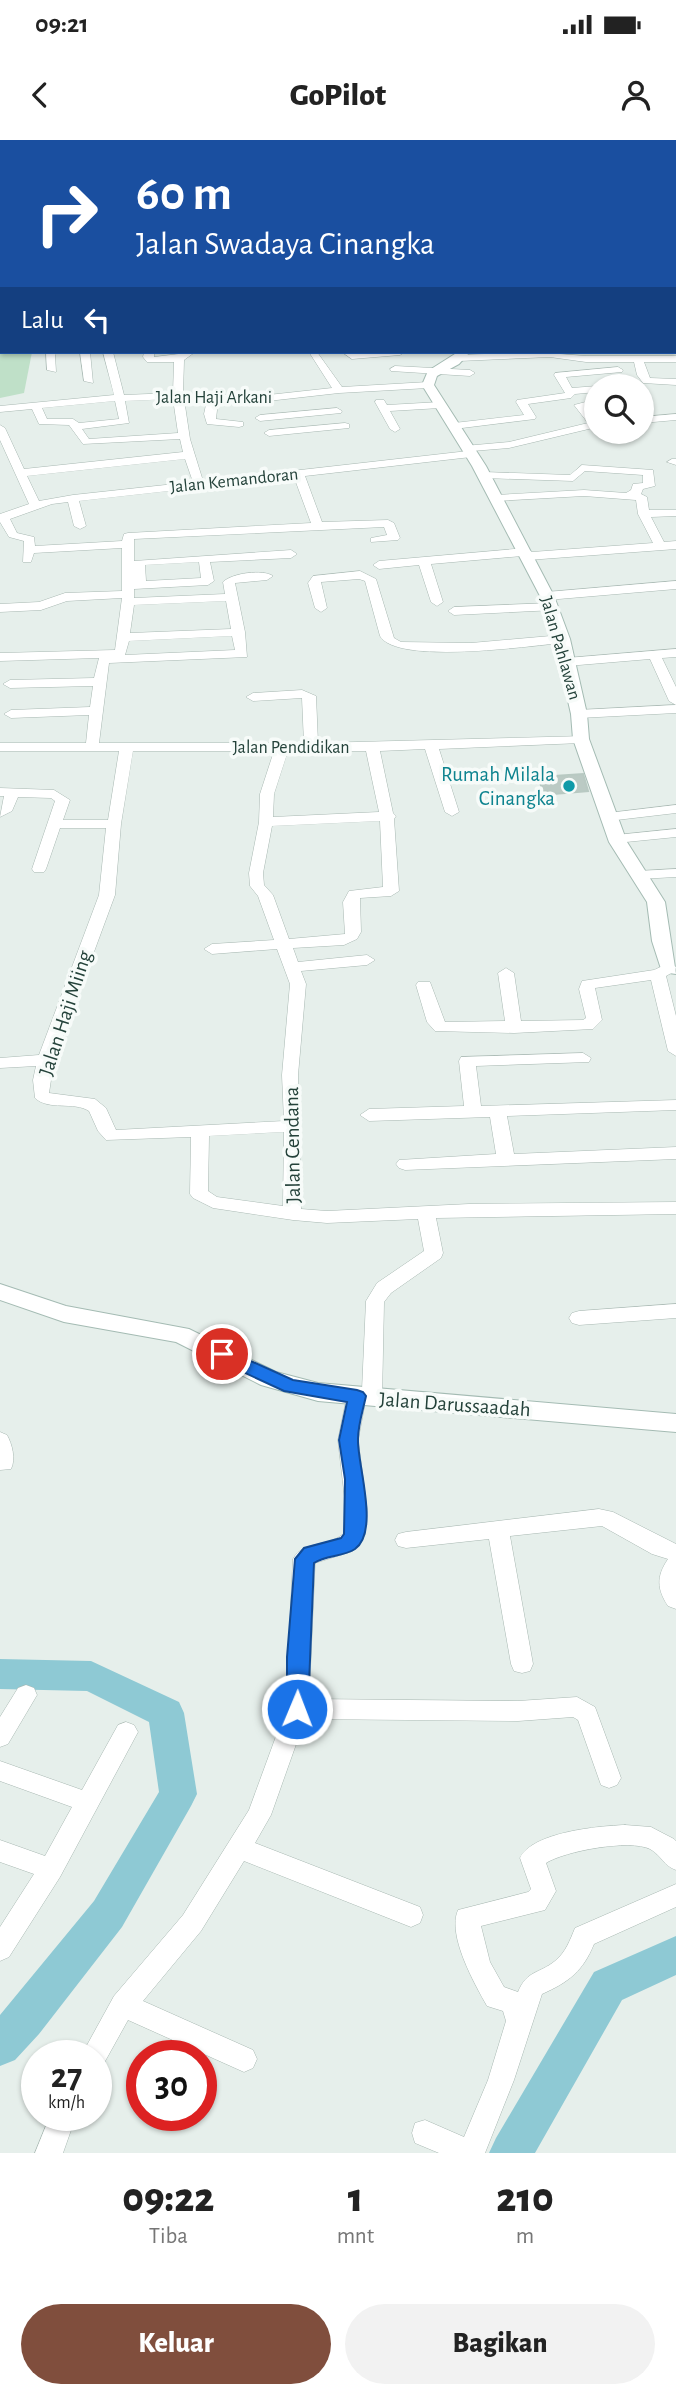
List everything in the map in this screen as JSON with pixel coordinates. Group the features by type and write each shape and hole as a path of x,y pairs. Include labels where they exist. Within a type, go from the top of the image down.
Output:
{"street":[{"path":"50,354 52,370"},
{"path":"85,354 89,381"},
{"path":"76,427 124,422 108,354"},
{"path":"149,354 151,360 179,359 187,354"},
{"path":"269,433 345,428 313,354"},
{"path":"350,354 370,354"},
{"path":"428,385 429,377 462,355 550,354 586,359 672,359 676,374"},
{"path":"575,354 606,357 604,354"},
{"path":"179,359 184,436 199,484"},
{"path":"638,360 642,375 647,381 676,382"},
{"path":"395,369 470,373"},
{"path":"454,426 531,417 521,402 570,396 559,375 618,370"},
{"name":"Jalan Haji Arkani","path":"0,409 119,398 180,396 259,399 428,385"},
{"name":"Jalan Pahlawan","path":"428,385 484,475 549,601 562,639 579,714 581,739 616,839 656,902 668,970"},
{"path":"371,390 386,408 395,429"},
{"path":"569,391 584,390"},
{"path":"252,403 332,393"},
{"path":"213,398 209,414 211,422 239,424"},
{"path":"35,404 46,423 69,421 87,442 184,436"},
{"path":"386,408 440,405"},
{"path":"260,418 337,411"},
{"path":"654,419 676,417"},
{"name":"Jalan Kemandoran","path":"1,518 35,505 73,498 469,451 509,445 584,427"},
{"path":"0,428 35,505"},
{"path":"20,473 189,455"},
{"path":"484,475 573,478 582,468 649,472 649,486 637,486 637,491 630,495"},
{"path":"298,473 318,526"},
{"path":"496,498 584,493 641,497 644,514 660,546"},
{"path":"73,498 80,526"},
{"path":"644,514 676,513"},
{"path":"1,518 13,535 30,538 28,556 127,544"},
{"path":"131,592 128,536 388,523 394,538 375,540"},
{"path":"379,565 676,545"},
{"path":"106,657 120,653 139,562 291,554"},
{"path":"0,608 41,606 65,597 131,592 208,581 204,559"},
{"path":"424,561 438,602"},
{"path":"321,608 314,583 317,579 363,575 370,579 388,639 398,646 460,647 562,639"},
{"path":"0,657 237,656 242,654 229,582 233,579 267,576"},
{"path":"454,611 676,585"},
{"path":"131,592 233,597"},
{"path":"124,638 239,632"},
{"path":"567,662 676,653"},
{"path":"655,656 671,680 676,701"},
{"path":"92,746 106,657"},
{"path":"10,684 100,682"},
{"path":"253,697 302,694 309,696 311,748"},
{"path":"579,714 676,709"},
{"path":"11,713 96,711"},
{"name":"Jalan Pendidikan","path":"0,747 311,748 581,739"},
{"name":"Jalan Haji Miing","path":"127,746 114,824 107,895 46,1060 41,1094 46,1099 77,1100 94,1106 100,1112 108,1135 293,1126"},
{"path":"431,746 452,812"},
{"name":"Jalan Cendana","path":"282,747 267,794 256,873 257,886 265,895 298,984 299,1002 292,1033 290,1075 293,1214 327,1217 468,1210 676,1209"},
{"path":"212,949 349,938 353,932 351,902 354,894 391,891 392,849 389,816 372,747"},
{"path":"0,813 7,808 6,792 60,796 63,800 57,824 39,869"},
{"path":"608,817 676,809"},
{"path":"265,822 389,816"},
{"path":"57,824 114,824"},
{"path":"616,839 676,833"},
{"path":"639,875 676,873"},
{"path":"293,967 367,960"},
{"path":"425,985 437,1025 514,1028 587,1025 594,1020 587,989 589,984 668,970 676,1051"},
{"path":"506,973 514,1028"},
{"path":"473,1111 467,1060 583,1059"},
{"path":"0,1063 46,1060"},
{"path":"369,1115 676,1108"},
{"path":"498,1112 506,1159"},
{"path":"200,1130 199,1194 213,1202 293,1214"},
{"path":"405,1164 676,1153"},
{"path":"103,2040 123,2005 192,1923 259,1815 297,1709 304,1559 311,1554 347,1544 354,1537 355,1479 348,1440 364,1397 375,1301 384,1288 434,1253 426,1213"},
{"name":"Jalan Darussaadah","path":"0,1292 64,1314 181,1335 290,1386 364,1397 676,1423"},
{"path":"579,1318 676,1311"},
{"path":"0,1440 4,1462"},
{"path":"406,1540 598,1517 606,1518 660,1548 676,1553"},
{"path":"498,1530 522,1664"},
{"path":"676,1563 669,1571 668,1581 676,1600"},
{"path":"0,1737 26,1695"},
{"path":"297,1709 518,1711 577,1707 587,1714 609,1778"},
{"path":"0,1949 51,1869 126,1732"},
{"path":"0,1771 89,1803"},
{"path":"520,2021 513,2002 496,1997 478,1965 467,1918 536,1902 544,1891 532,1858 540,1851 593,1839 636,1836 650,1837 661,1843 676,1859"},
{"path":"240,1848 411,1915"},
{"path":"0,1851 51,1869"},
{"path":"425,2133 471,2153 501,2080 533,1986 565,1972 577,1957 584,1936 676,1895"},
{"path":"123,2005 244,2059"},
{"path":"49,2153 57,2131"}],"green space":[{"path":"0,354 32,354 24,393 0,398"}],"building":[{"name":"Rumah Milala Cinangka","path":"583,774 588,791 542,795 540,777"}],"waterway":[{"path":"0,1674 91,1676 166,1713 178,1794 108,1914 24,2020 0,2045"},
{"path":"511,2153 608,1986 676,1955"}],"place":[{"name":"Rumah Milala Cinangka","path":"569,786"}],"route":[{"path":"222,1354 270,1379 290,1386 357,1396 348,1440 355,1479 354,1537 347,1544 311,1554 304,1559 297,1709"}]}
